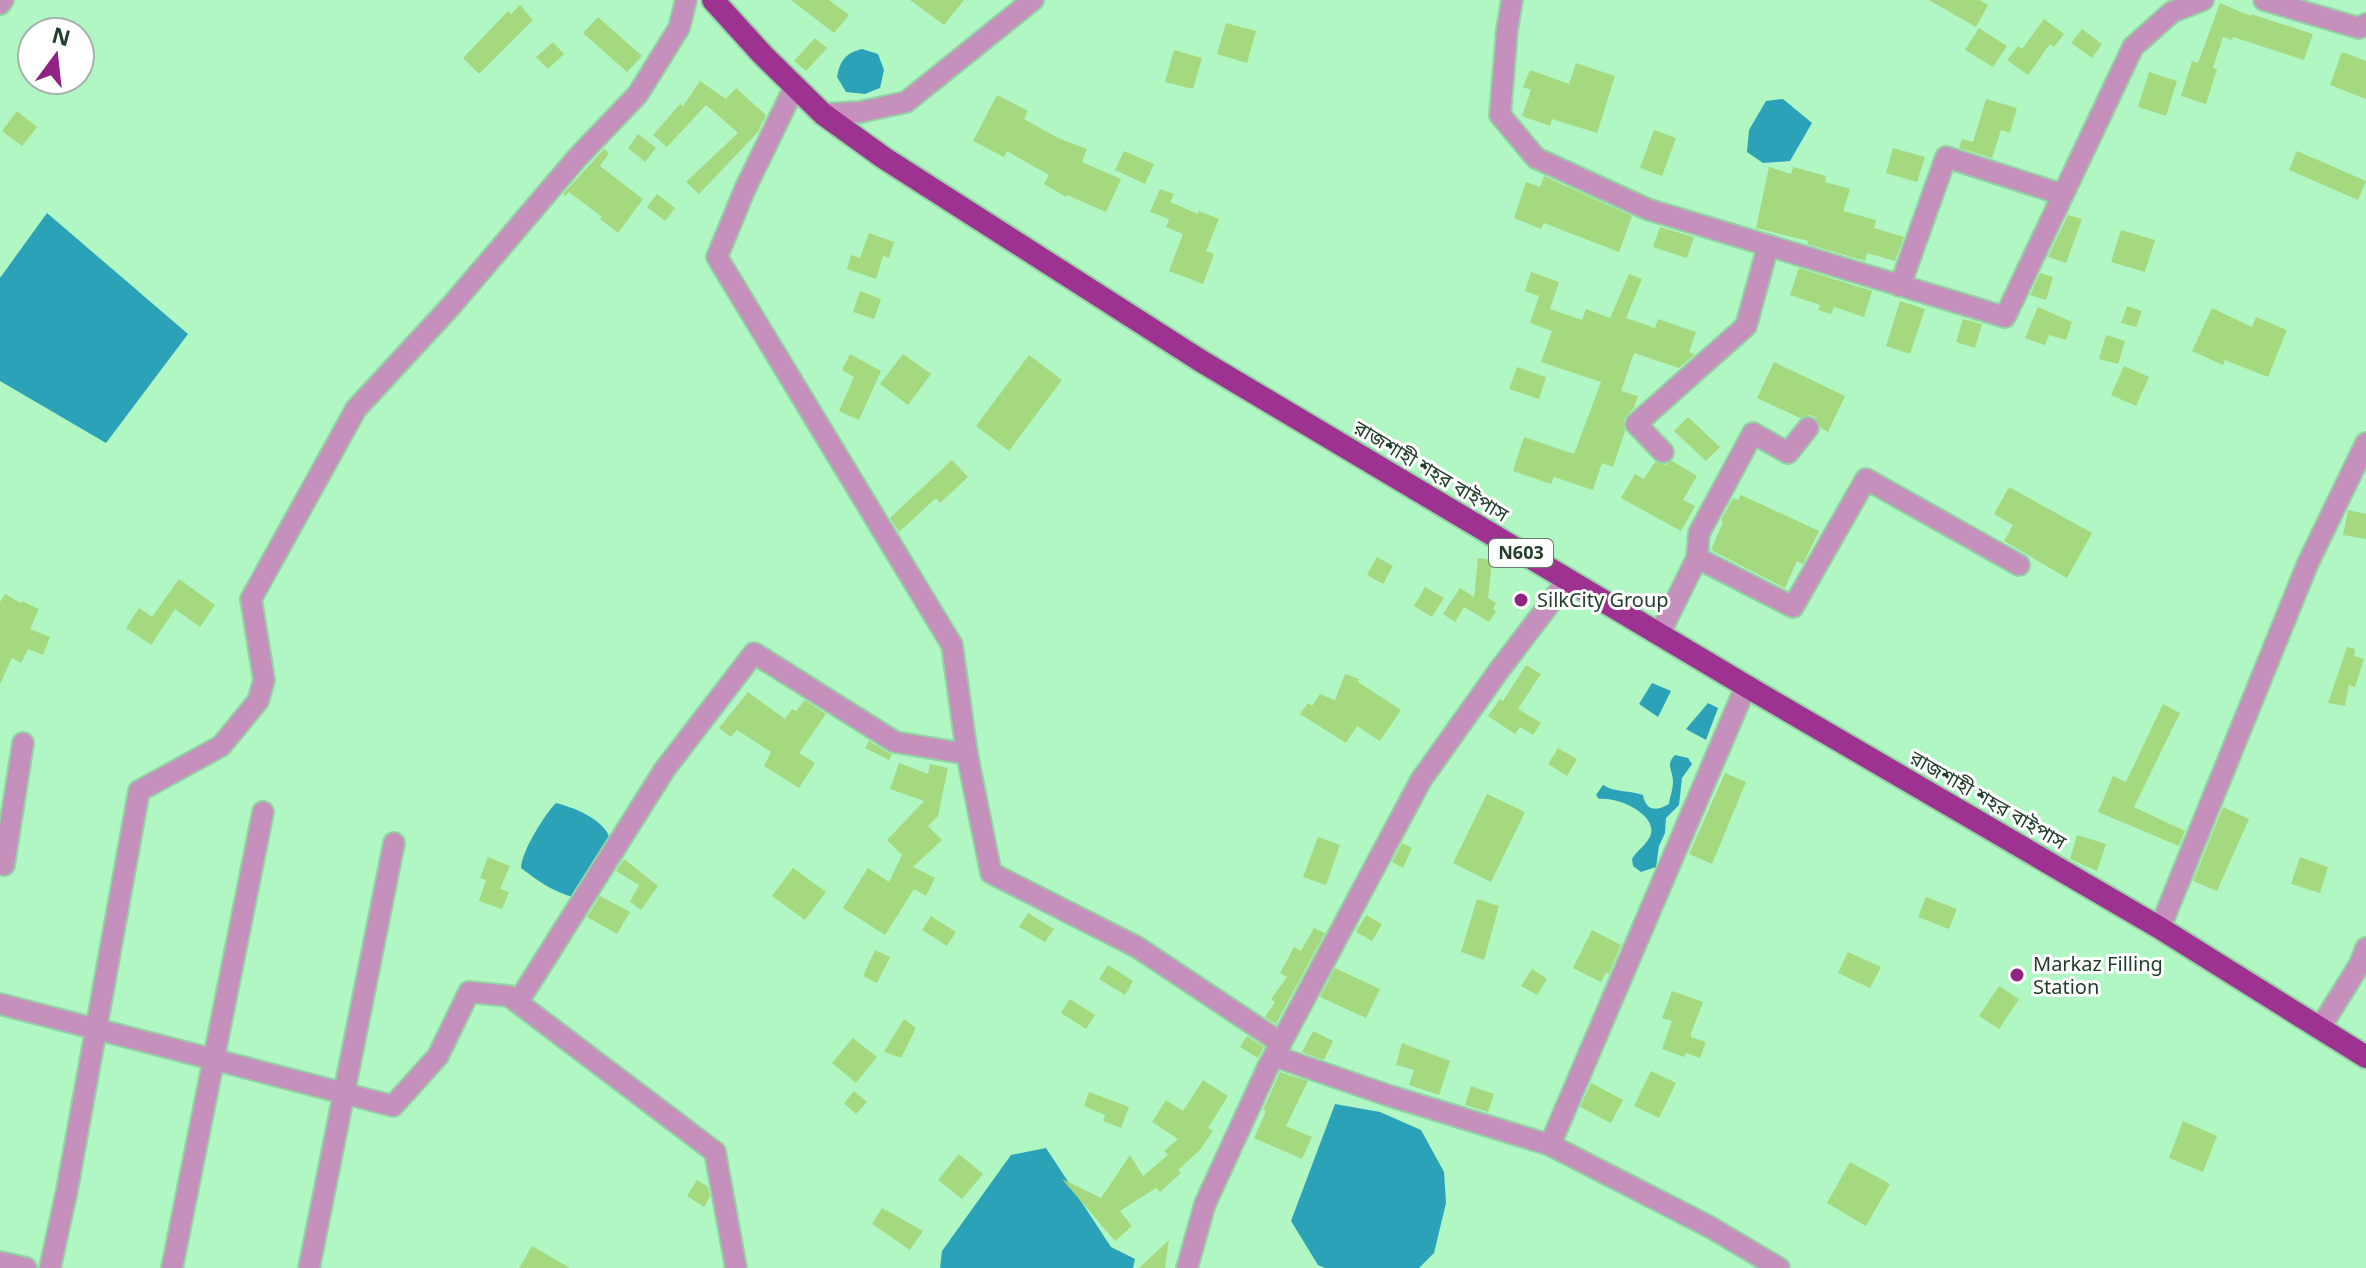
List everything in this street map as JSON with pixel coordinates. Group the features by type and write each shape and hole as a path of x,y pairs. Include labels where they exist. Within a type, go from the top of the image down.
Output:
{"highway":[{"name":"রাজশাহী শহর বাইপাস","path":"713,0 823,114 884,158 1201,361 1567,581 2160,928 2366,1057"}],"street":[{"path":"50,1268 67,1190 139,791 221,746 258,701 264,680 251,599 356,409 451,306 577,158 638,94 679,28 686,0"},
{"path":"823,114 860,112 906,102 1033,0"},
{"path":"1512,0 1500,115 1536,158 1647,209 2005,317 2133,47 2172,12 2203,0"},
{"path":"2264,0 2359,28 2366,24"},
{"path":"795,86 745,189 717,257 952,645 967,754 991,873 1137,947 1277,1050 1387,1095 1550,1145 1710,1227 1779,1268"},
{"path":"1900,286 1946,157 2061,194"},
{"path":"1663,452 1636,424 1746,326 1768,246"},
{"path":"1659,635 1697,558 1699,533 1753,433 1788,453 1808,428"},
{"path":"2160,928 2308,563 2366,443"},
{"path":"1697,558 1793,607 1866,479 2019,565"},
{"path":"1187,1268 1205,1204 1277,1050 1421,780 1567,581"},
{"path":"518,1002 665,769 754,653 895,742 967,754"},
{"path":"1550,1145 1746,686"},
{"path":"0,863 4,865 23,743"},
{"path":"172,1268 263,812"},
{"path":"309,1268 394,843"},
{"path":"2320,1028 2360,964 2366,948"},
{"path":"0,1004 393,1106 438,1056 469,992 509,996 715,1152 736,1268"},
{"path":"0,1262 26,1268"}],"water":[{"path":"862,49 878,54 884,70 880,88 865,94 846,92 837,77 840,66 848,55"},
{"path":"1783,99 1812,123 1790,161 1763,163 1747,152 1749,130 1766,101"},
{"path":"47,213 188,334 106,443 0,381 0,278"},
{"path":"1652,683 1671,691 1658,717 1639,704"},
{"path":"1708,703 1718,708 1706,740 1686,729"},
{"path":"1675,755 1688,758 1692,764 1682,778 1679,805 1666,818 1656,867 1641,872 1633,866 1632,859 1651,834 1647,819 1624,803 1599,799 1596,795 1603,785 1643,795 1649,807 1656,809 1669,804 1673,778 1670,765"},
{"path":"556,803 573,808 598,822 609,835 611,843 573,897 552,889 521,868 534,834"},
{"path":"1335,1104 1380,1112 1421,1130 1444,1172 1446,1203 1434,1253 1419,1268 1325,1268 1318,1265 1291,1221"},
{"path":"1046,1148 1111,1247 1135,1259 1133,1268 940,1268 942,1251 1011,1155"}],"building":[{"path":"791,0 829,0 849,15 834,33"},
{"path":"910,0 964,0 944,25"},
{"path":"1929,0 1979,0 1988,5 1976,27"},
{"path":"2220,3 2251,16 2313,34 2304,60 2233,37 2232,40 2223,37 2206,104 2181,96 2192,61 2198,63"},
{"path":"520,5 533,20 479,74 463,58 508,11 511,14"},
{"path":"598,17 642,56 627,72 583,33"},
{"path":"2044,19 2064,34 2054,47 2050,44 2028,75 2007,60 2018,46 2022,49"},
{"path":"1226,23 1256,31 1247,63 1217,54"},
{"path":"1979,28 2007,46 1993,67 1965,50"},
{"path":"2082,29 2102,44 2092,58 2071,43"},
{"path":"815,38 827,48 806,71 794,61"},
{"path":"553,42 564,54 548,69 536,57"},
{"path":"1174,50 1202,58 1193,89 1165,82"},
{"path":"2342,52 2366,61 2366,99 2330,85"},
{"path":"1576,63 1615,76 1597,133 1552,119 1550,126 1522,116 1531,90 1523,87 1530,70 1569,84"},
{"path":"2149,72 2177,81 2166,116 2138,107"},
{"path":"700,81 726,99 736,88 766,115 758,132 699,194 686,182 738,133 706,105 667,147 653,135 680,104 683,106"},
{"path":"997,95 1028,111 1024,119 1058,138 1087,149 1082,162 1121,179 1106,212 1066,197 1044,184 1049,175 1007,151 1004,157 973,141"},
{"path":"1986,99 2017,108 2010,133 2001,130 1992,158 1959,148 1962,139 1973,142"},
{"path":"17,111 37,127 22,146 2,131"},
{"path":"1654,130 1676,138 1662,176 1640,168"},
{"path":"638,134 656,148 645,162 628,148"},
{"path":"1893,148 1925,157 1917,182 1886,173"},
{"path":"604,149 609,153 600,166 643,199 618,233 569,192 565,196 563,194"},
{"path":"1124,151 1154,164 1145,184 1115,170"},
{"path":"2297,151 2366,181 2358,200 2289,170"},
{"path":"1769,167 1791,174 1793,167 1826,176 1825,182 1850,189 1843,211 1876,220 1874,228 1904,237 1895,261 1867,253 1865,261 1807,244 1808,241 1756,228"},
{"path":"1544,176 1632,216 1619,252 1544,223 1541,229 1514,218 1526,182 1540,187"},
{"path":"1160,189 1174,194 1170,202 1219,219 1206,251 1214,254 1203,284 1169,271 1183,234 1166,227 1169,219 1150,212"},
{"path":"657,194 675,208 665,221 647,207"},
{"path":"2068,215 2082,219 2066,263 2048,257"},
{"path":"1660,227 1694,237 1687,258 1653,247"},
{"path":"2121,230 2155,240 2145,272 2111,262"},
{"path":"869,233 894,242 889,258 883,256 876,279 847,269 851,255 860,258"},
{"path":"1799,268 1872,291 1864,317 1834,307 1831,314 1818,310 1820,305 1790,295"},
{"path":"1531,272 1559,282 1550,309 1582,320 1586,309 1610,318 1629,274 1642,279 1626,318 1655,328 1658,319 1696,332 1689,352 1695,354 1679,368 1634,353 1621,391 1638,396 1634,408 1624,419 1625,431 1613,467 1602,463 1593,490 1554,477 1551,484 1513,471 1524,437 1574,454 1601,382 1541,362 1552,331 1530,323 1539,296 1525,291"},
{"path":"2040,273 2053,277 2046,300 2030,295"},
{"path":"860,291 881,299 874,319 853,312"},
{"path":"1900,301 1925,309 1910,354 1886,346"},
{"path":"2127,306 2142,311 2136,327 2121,323"},
{"path":"2038,307 2072,322 2066,340 2049,335 2045,345 2025,338"},
{"path":"2212,308 2252,327 2256,317 2287,330 2268,377 2225,360 2223,365 2192,351"},
{"path":"1963,319 1982,324 1975,348 1956,342"},
{"path":"2106,335 2125,341 2118,364 2099,359"},
{"path":"850,354 881,371 859,420 839,411 854,377 842,370"},
{"path":"903,354 931,374 908,405 880,384"},
{"path":"1029,355 1062,380 1009,451 976,426"},
{"path":"1774,362 1845,396 1828,432 1821,428 1815,417 1800,418 1757,398"},
{"path":"2124,366 2149,377 2136,406 2111,395"},
{"path":"1517,367 1546,377 1539,399 1509,389"},
{"path":"1688,417 1720,447 1706,461 1674,431"},
{"path":"952,460 968,477 940,503 936,498 899,532 890,518"},
{"path":"1672,461 1697,476 1683,500 1695,506 1681,531 1621,498 1635,474 1644,479 1655,462 1665,465"},
{"path":"2009,487 2092,533 2067,578 2004,541 2013,525 1994,514"},
{"path":"1741,495 1819,531 1803,564 1797,561 1785,588 1711,550 1723,522 1721,520 1733,498 1738,500"},
{"path":"2348,510 2366,514 2366,539 2343,535"},
{"path":"1377,557 1393,566 1383,584 1367,575"},
{"path":"1478,558 1492,560 1488,598 1496,603 1493,609 1496,611 1489,622 1464,607 1455,622 1443,614 1460,588 1474,597"},
{"path":"179,579 215,605 200,627 175,609 151,645 126,628 139,608 152,617"},
{"path":"1425,587 1444,598 1432,617 1414,606"},
{"path":"5,594 39,609 30,629 50,637 43,655 28,649 21,663 12,658 0,684 0,602"},
{"path":"2347,647 2355,649 2354,656 2364,659 2355,687 2349,685 2345,706 2328,703"},
{"path":"1526,665 1541,674 1518,709 1541,723 1533,735 1520,727 1515,734 1488,716 1500,699 1503,701"},
{"path":"1345,674 1359,679 1358,682 1401,710 1380,741 1357,726 1346,743 1300,714 1308,703 1312,706 1320,694 1335,700"},
{"path":"748,692 785,719 792,709 796,711 805,700 826,714 799,753 815,763 799,788 764,766 771,752 737,730 731,737 719,728"},
{"path":"2163,704 2180,713 2134,807 2185,831 2179,846 2098,812 2113,776 2126,782"},
{"path":"869,741 892,755 889,760 865,748"},
{"path":"1558,748 1577,759 1567,776 1548,764"},
{"path":"899,763 928,774 930,764 948,768 938,816 928,826 942,840 913,867 935,878 926,896 914,889 885,935 843,908 868,868 889,882 902,855 887,840 924,801 890,789"},
{"path":"1725,773 1746,782 1712,864 1689,854"},
{"path":"1487,794 1525,812 1491,882 1453,863"},
{"path":"2223,807 2249,819 2217,891 2193,881"},
{"path":"2077,835 2106,844 2097,871 2070,859"},
{"path":"1318,837 1340,845 1326,885 1303,877"},
{"path":"1402,843 1412,848 1403,868 1392,862"},
{"path":"488,857 510,866 500,889 509,892 502,909 479,901 486,880 480,878"},
{"path":"2300,857 2328,867 2320,893 2291,884"},
{"path":"624,859 658,886 641,910 630,902 639,885 616,871"},
{"path":"793,868 826,892 805,920 772,896"},
{"path":"600,896 630,912 617,934 587,917"},
{"path":"1926,897 1957,909 1949,929 1918,917"},
{"path":"1477,899 1499,906 1484,960 1461,952"},
{"path":"1028,913 1054,929 1045,942 1019,927"},
{"path":"1366,915 1382,924 1372,941 1356,932"},
{"path":"931,916 956,932 947,946 922,930"},
{"path":"1314,928 1325,933 1276,1024 1265,1017 1275,1002 1271,999 1287,977 1280,973 1294,947 1301,951"},
{"path":"1592,930 1621,945 1609,974 1606,972 1601,982 1573,968"},
{"path":"875,950 890,957 877,983 863,976"},
{"path":"1848,952 1881,967 1870,988 1838,973"},
{"path":"1108,965 1133,981 1125,995 1099,979"},
{"path":"1335,968 1380,989 1366,1018 1320,997"},
{"path":"1532,969 1547,979 1537,995 1521,986"},
{"path":"1999,986 2019,999 1999,1029 1979,1016"},
{"path":"1672,991 1703,1002 1691,1033 1691,1037 1706,1042 1700,1058 1686,1053 1684,1057 1662,1049 1672,1021 1662,1018"},
{"path":"1070,999 1095,1015 1086,1029 1061,1013"},
{"path":"904,1019 916,1028 901,1058 884,1052"},
{"path":"1313,1031 1333,1041 1324,1060 1302,1052"},
{"path":"1247,1036 1264,1047 1258,1058 1240,1047"},
{"path":"853,1038 877,1057 856,1083 832,1063"},
{"path":"1402,1043 1450,1061 1439,1095 1409,1085 1414,1070 1396,1065"},
{"path":"1651,1071 1676,1083 1659,1118 1634,1106"},
{"path":"1280,1072 1308,1081 1286,1126 1312,1137 1302,1159 1254,1138"},
{"path":"1203,1080 1228,1096 1208,1128 1213,1131 1200,1150 1178,1170 1181,1173 1160,1192 1156,1188 1120,1211 1132,1226 1115,1241 1062,1179 1101,1198 1130,1155 1143,1176 1168,1155 1164,1151 1178,1139 1152,1122 1166,1100 1183,1111"},
{"path":"1591,1083 1623,1100 1611,1123 1580,1107"},
{"path":"1471,1086 1494,1094 1488,1112 1465,1105"},
{"path":"854,1091 867,1102 856,1114 844,1103"},
{"path":"1089,1092 1129,1107 1121,1128 1103,1121 1105,1115 1084,1106"},
{"path":"2183,1121 2217,1136 2203,1172 2169,1158"},
{"path":"959,1154 983,1174 962,1199 938,1180"},
{"path":"1850,1162 1890,1184 1866,1226 1827,1203"},
{"path":"697,1180 708,1187 710,1197 704,1207 687,1196"},
{"path":"882,1208 923,1231 910,1250 872,1224"},
{"path":"1169,1240 1165,1268 1139,1268"},
{"path":"532,1246 570,1268 519,1268"}],"place":[{"name":"SilkCity Group","path":"1521,600"},
{"name":"Markaz Filling Station","path":"2017,975"}]}
